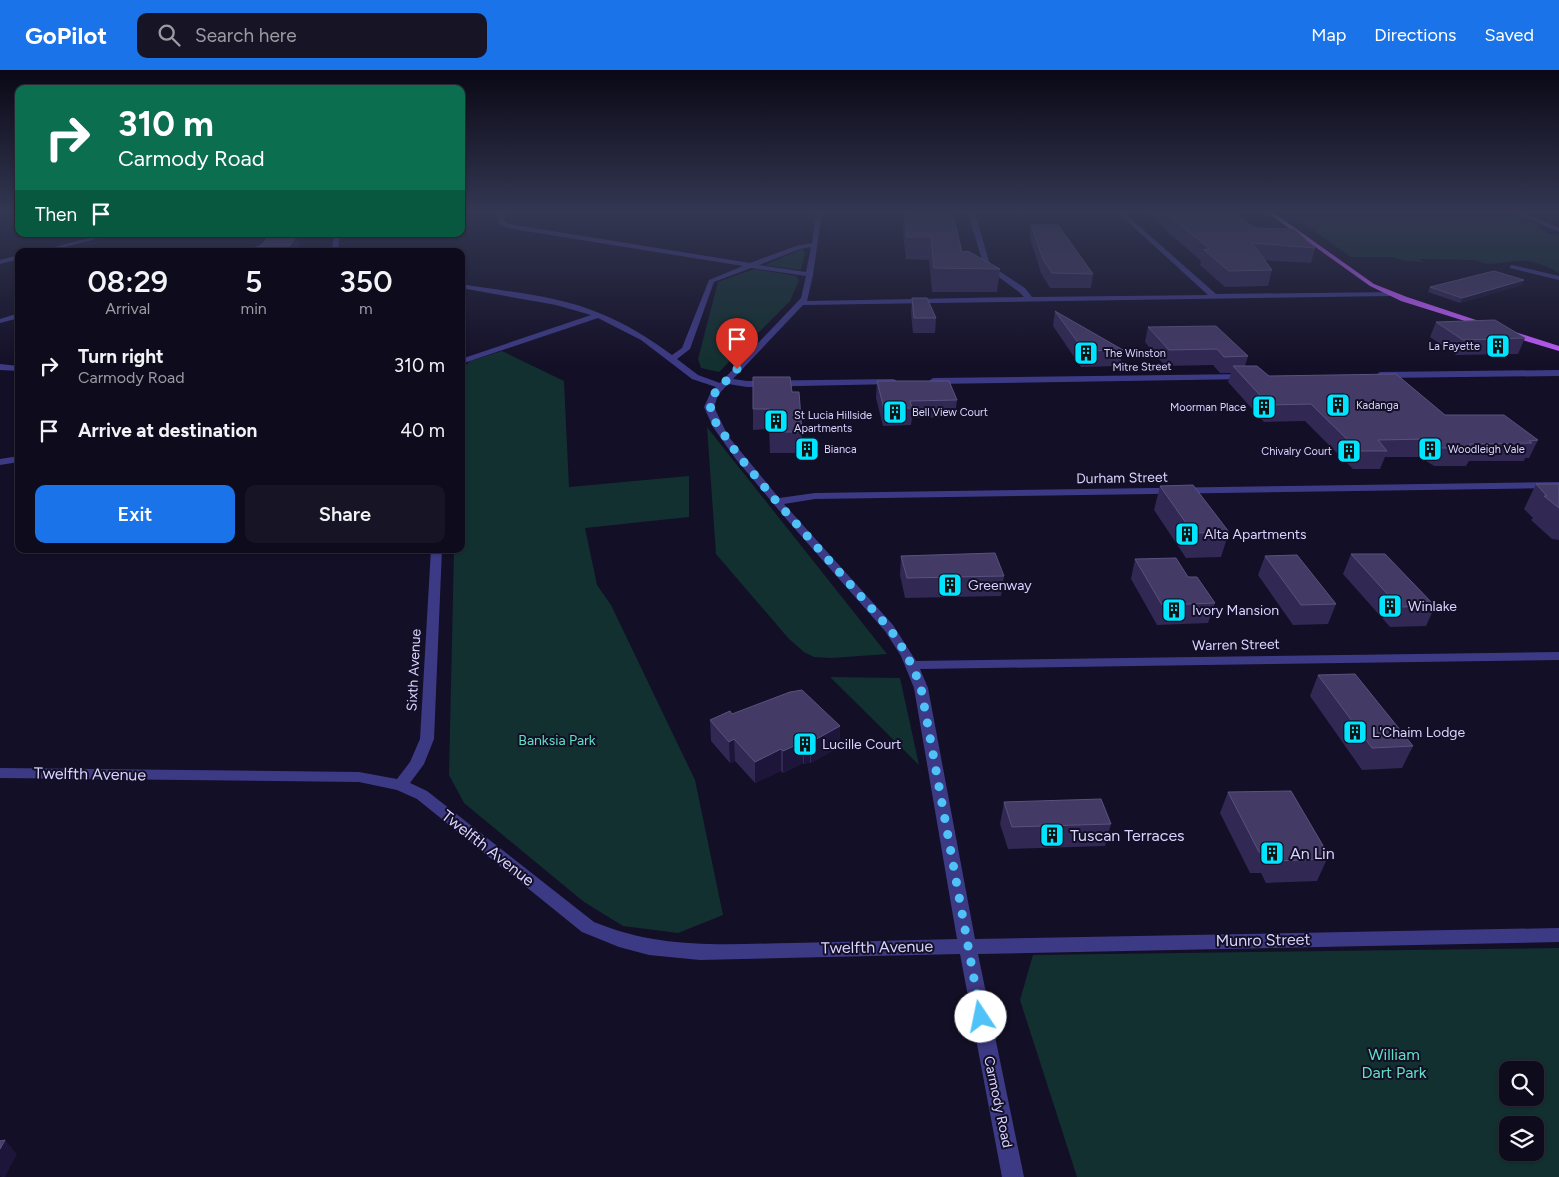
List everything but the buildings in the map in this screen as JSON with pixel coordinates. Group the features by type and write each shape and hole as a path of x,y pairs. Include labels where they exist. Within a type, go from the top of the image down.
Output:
{"main road":[{"path":"1339,263 1364,281 1392,294 1559,348"}],"street":[{"path":"731,263 810,275"},
{"path":"672,358 686,349 711,281 759,263"},
{"name":"Carmody Road","path":"812,263 807,295 723,384 710,401 711,412 738,455 777,502 889,628 904,648 913,665 921,688 967,945 1013,1177"},
{"path":"986,263 987,266 1022,290 1030,300"},
{"path":"1177,263 1215,297"},
{"path":"1512,267 1559,278"},
{"path":"465,287 572,307 599,315 622,326 672,358 694,378 723,384 899,382"},
{"path":"801,303 1392,294"},
{"path":"465,361 599,315"},
{"path":"0,321 15,316"},
{"path":"0,367 15,369"},
{"path":"1372,376 1559,373"},
{"name":"Mitre Street","path":"928,381 1253,377"},
{"path":"0,462 15,460"},
{"name":"Durham Street","path":"777,502 815,496 1559,485"},
{"name":"Sixth Avenue","path":"400,785 417,764 427,739 437,553"},
{"name":"Warren Street","path":"913,665 1559,656"},
{"name":"Twelfth Avenue","path":"0,773 327,776 382,780 400,785 422,795 588,926 619,940 649,947 700,952 967,945"},
{"name":"Munro Street","path":"967,945 1559,935"}],"green space":[{"path":"770,263 803,263 801,270 765,265"},
{"path":"1480,263 1505,263 1493,264"},
{"path":"1537,263 1559,263 1559,273"},
{"path":"754,269 796,276 799,280 790,301 719,372 701,368 698,359 718,282"},
{"name":"Banksia Park","path":"502,351 564,381 569,487 689,476 689,517 585,528 597,585 611,605 695,780 723,915 678,933 623,926 584,902 464,803 449,775 454,553 465,553 465,366 470,361"},
{"path":"707,427 887,654 832,658 814,657 804,652 789,639 716,554"},
{"path":"830,677 900,678 919,765"},
{"name":"William Dart Park","path":"1559,948 1559,1177 1077,1177 1020,1000 1033,955"}],"place":[{"name":"La Fayette","path":"1498,346"},
{"name":"The Winston","path":"1086,353"},
{"name":"Kadanga","path":"1338,405"},
{"name":"Moorman Place","path":"1264,407"},
{"name":"Bell View Court","path":"895,412"},
{"name":"St Lucia Hillside Apartments","path":"776,421"},
{"name":"Bianca","path":"807,449"},
{"name":"Woodleigh Vale","path":"1430,449"},
{"name":"Chivalry Court","path":"1349,451"},
{"name":"Alta Apartments","path":"1187,534"},
{"name":"Greenway","path":"950,585"},
{"name":"Winlake","path":"1390,606"},
{"name":"Ivory Mansion","path":"1174,610"},
{"name":"L'Chaim Lodge","path":"1355,732"},
{"name":"Lucille Court","path":"805,744"},
{"name":"Tuscan Terraces","path":"1052,835"},
{"name":"An Lin","path":"1272,853"}],"route":[{"path":"737,369 710,401 709,406 716,423 738,455 777,502 889,628 904,648 913,665 921,688 981,1017"}]}
